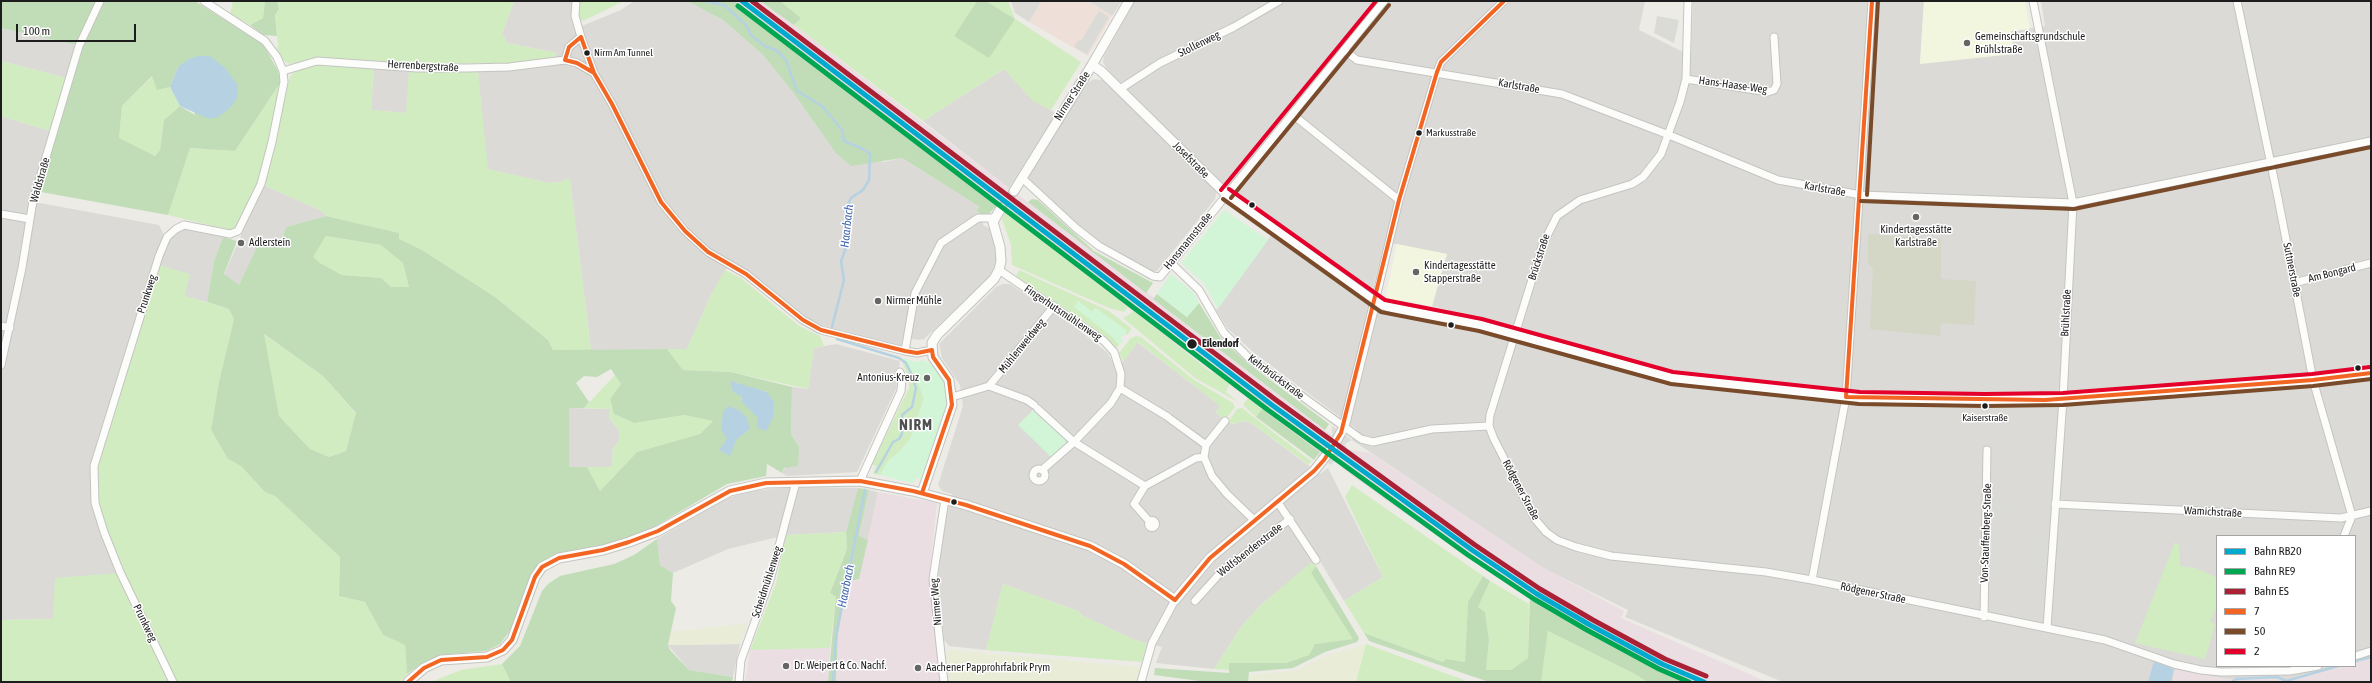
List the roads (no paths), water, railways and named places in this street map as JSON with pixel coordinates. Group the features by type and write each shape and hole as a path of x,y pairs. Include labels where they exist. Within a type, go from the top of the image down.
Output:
{"street":[{"name":"Waldstraße","path":"1,365 10,328 33,201 79,46 100,1"},
{"name":"Prunkweg","path":"173,682 136,607 104,532 95,503 94,466 157,264 167,237 176,229 184,225 230,234 238,231 261,184 279,111 284,82 283,70 277,56 265,41 204,1"},
{"name":"Herrenbergstraße","path":"576,1 575,16 594,73 612,104 661,202 670,215 699,244 746,274 803,320 822,330 905,352 917,353 932,350"},
{"name":"Nirmer Straße","path":"1014,191 1092,65 1129,1"},
{"name":"Stollenweg","path":"1120,89 1160,63 1234,27 1279,1"},
{"name":"Hansmannstraße","path":"1022,178 1076,228 1099,246 1153,276 1160,277 1384,1"},
{"path":"1375,302 1399,200 1441,62 1504,1"},
{"name":"Brückstraße","path":"1489,426 1514,334 1549,228 1557,216 1580,200 1632,184 1643,177 1661,154 1680,102 1686,79 1688,1"},
{"path":"1812,580 1846,397 1861,195 1872,1"},
{"name":"Brühlstraße","path":"2033,1 2073,203 2063,399 2046,628"},
{"name":"Suttnerstraße","path":"2237,1 2313,380 2352,516"},
{"path":"565,60 569,47 581,37"},
{"name":"Hans-Haase-Weg","path":"1686,79 1768,92 1774,90 1777,84 1774,37"},
{"name":"Karlstraße","path":"1344,50 1357,60 1437,72 1562,94 1669,135 1778,180 1861,195 2073,203 2371,141"},
{"name":"Herrenbergstraße","path":"283,70 317,61 417,68 467,68 565,60 577,63 594,73"},
{"name":"Josefstraße","path":"1092,65 1120,89 1226,194 1375,302 1388,307 1514,334 1672,378 1846,397 1985,400 2063,399 2313,380 2371,373"},
{"path":"1292,114 1399,200"},
{"path":"922,493 952,405 949,380 933,357 932,343 938,335 994,279 999,270 1001,254 994,230 994,218 1001,208"},
{"path":"1,214 30,219"},
{"path":"905,352 915,293 941,243 978,218 994,218"},
{"name":"Kehrbrückstraße","path":"1171,263 1199,290 1224,333 1248,357 1343,430"},
{"name":"Am Bongard","path":"2294,283 2371,264"},
{"name":"Fingerhutsmühlenweg","path":"999,270 1104,341 1114,352 1121,374 1120,388"},
{"name":"Wolfsbendenstraße","path":"1141,682 1152,644 1175,600 1195,573 1210,558 1324,460 1343,430 1375,302"},
{"name":"Mühlenweidweg","path":"1054,306 990,386 1027,400 1074,442"},
{"path":"1,326 10,328"},
{"path":"860,481 901,390 902,380 900,372"},
{"path":"952,396 990,386"},
{"path":"1042,470 1074,442 1111,403 1120,388 1168,418 1206,445"},
{"path":"1225,421 1206,445 1204,457 1212,476 1227,494 1254,520"},
{"path":"1343,430 1361,439 1373,442 1432,429 1489,426"},
{"name":"Rödgener Straße","path":"1489,426 1535,519 1546,532 1557,540 1576,547 1611,556 1766,572 1812,580 1984,617 2105,640 2174,664 2201,670 2221,672 2290,671 2312,667"},
{"path":"1074,442 1145,486"},
{"name":"Von-Stauffenberg-Straße","path":"1984,617 1987,450"},
{"path":"1150,522 1134,504 1145,486 1196,458 1204,457"},
{"path":"408,682 424,668 442,660 487,657 503,650 512,640 535,577 542,567 559,558 604,550 646,536 730,491 748,486 796,482 860,481 945,499 1052,532 1090,546 1124,564 1175,600"},
{"name":"Scheidmühlenweg","path":"739,682 741,660 770,580 796,482"},
{"name":"Nirmer Weg","path":"944,682 933,579 945,499"},
{"name":"Wolfsbendenstraße","path":"1277,501 1316,560"},
{"name":"Wamichstraße","path":"2055,504 2341,518 2371,511"},
{"path":"2344,535 2352,516"},
{"name":"Wolfsbendenstraße","path":"1195,601 1222,571 1290,519"},
{"path":"2356,656 2371,651"}],"water":[{"path":"199,56 210,56 225,68 237,84 237,98 230,108 218,117 209,119 180,106 170,87 178,67 189,59"},
{"path":"730,381 767,392 774,402 773,418 766,431 757,427 757,417 742,402 741,396 733,392"},
{"path":"728,406 739,410 747,418 750,429 736,440 730,456 719,450 727,439 721,430 723,412"},
{"path":"2154,661 2174,669 2171,682 2148,682"}],"waterway":[{"name":"Haarbach","path":"704,1 724,5 746,25 751,35 766,47 776,50 786,60 797,91 822,106 842,130 844,141 863,149 870,154 869,180 863,190 851,198 847,206 846,248 841,261 844,280 832,327"},
{"name":"Haarbach","path":"837,339 899,358 906,363 916,388 912,407 902,415 902,434 899,439 893,442 876,472"},
{"name":"Haarbach","path":"833,682 836,636 865,490"},
{"path":"2356,661 2371,657"},
{"path":"2233,681 2236,679 2277,677 2286,681 2335,667"}],"tunnel":[{"path":"1001,208 1014,191"}],"rail line":[{"name":"RB20","path":"742,1 1272,405 1472,550 1537,594 1590,625 1662,664 1704,682"},
{"name":"ES","path":"752,1 1276,400 1475,545 1540,589 1593,620 1665,659 1706,676"},
{"name":"RE9","path":"738,6 1268,410 1468,555 1534,599 1587,630 1659,669 1689,682"}],"place":[{"name":"Gemeinschaftsgrundschule Brühlstraße","path":"1967,43"},
{"name":"Nirm Am Tunnel","path":"587,53"},
{"name":"Markusstraße","path":"1419,133"},
{"name":"Kindertagesstätte Karlstraße","path":"1916,217"},
{"name":"Adlerstein","path":"241,243"},
{"name":"Kindertagesstätte Stapperstraße","path":"1416,272"},
{"name":"Nirmer Mühle","path":"878,301"},
{"name":"Eilendorf","path":"1192,344"},
{"name":"Antonius-Kreuz","path":"927,378"},
{"name":"Kaiserstraße","path":"1985,406"},
{"name":"Dr. Weipert & Co. Nachf.","path":"786,666"},
{"name":"Aachener Papprohrfabrik Prym","path":"918,668"}],"district":[{"name":"NIRM","path":"916,425"}]}
